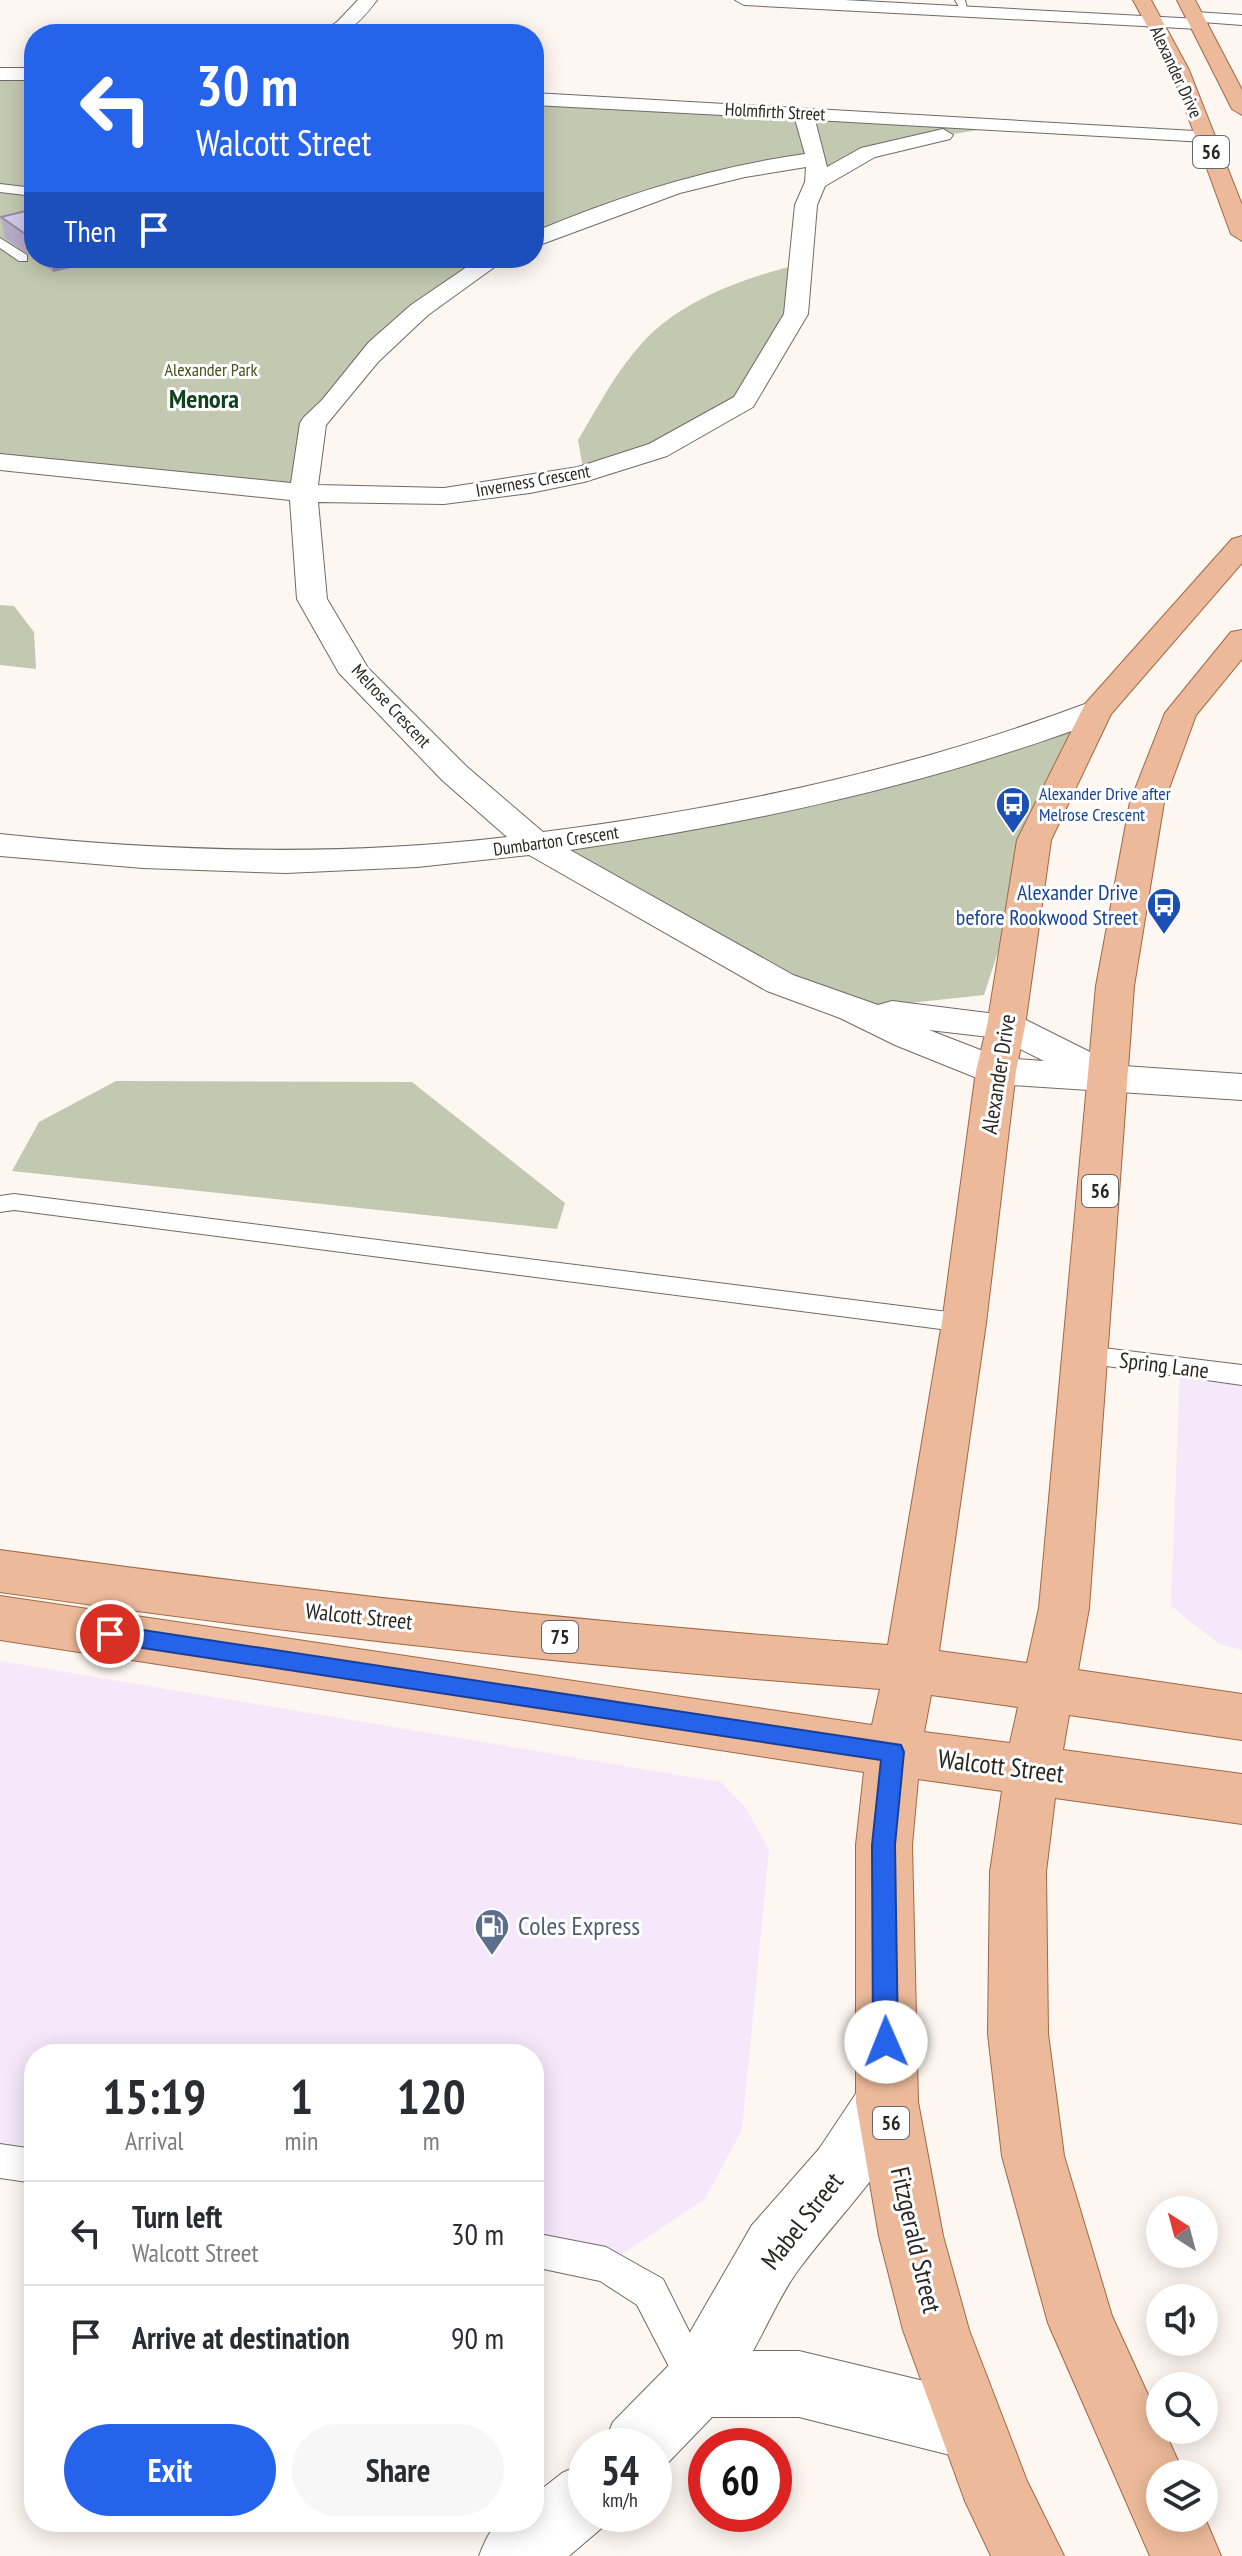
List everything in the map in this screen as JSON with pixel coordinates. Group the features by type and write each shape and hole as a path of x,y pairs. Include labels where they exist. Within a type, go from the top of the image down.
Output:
{"main road":[{"name":"Alexander Drive","path":"1186,0 1242,109"},
{"name":"Alexander Drive","path":"1148,12 1180,70 1242,234"},
{"name":"Alexander Drive","path":"910,1669 964,1323 996,1071 1006,1026 1034,840 1096,711 1242,545"},
{"name":"56","path":"1146,2468 1081,2323 1033,2156 1018,2034 1018,1872 1032,1770 1064,1608 1115,986 1147,802 1181,713 1242,639"},
{"name":"Walcott Street","path":"0,1571 211,1601 761,1658 910,1669 1242,1717"},
{"name":"Walcott Street","path":"0,1618 893,1752 1242,1799"},
{"name":"Fitzgerald Street","path":"910,1669 893,1752 884,1845 887,2102 911,2236 936,2330 1000,2501 1029,2556"},
{"path":"1175,2532 1186,2556"}],"street":[{"path":"345,24 368,0"},
{"path":"744,0 963,5 1008,12 1148,12 1242,26"},
{"path":"1197,21 1242,20"},
{"path":"0,74 24,74"},
{"name":"Holmfirth Street","path":"544,100 1205,136"},
{"name":"Inverness Crescent","path":"0,462 303,493 444,496 530,485 584,474 658,450 744,402 796,314 813,182 803,114"},
{"name":"Holmfirth Street","path":"813,182 868,152 934,137 1016,124"},
{"path":"544,236 574,222 771,164 813,182"},
{"path":"780,196 813,182"},
{"path":"700,183 754,188"},
{"name":"Melrose Crescent","path":"480,268 441,293 376,348 326,413 313,423 303,493 312,599 355,673 454,773 538,846 780,983 854,1009 909,1036 996,1071 1109,1077"},
{"name":"Dumbarton Crescent","path":"0,845 210,861 348,860 538,846 774,807 1014,743 1096,711"},
{"path":"0,869 55,851"},
{"name":"Melrose Crescent","path":"854,1009 1006,1026 1109,1077"},
{"path":"1109,1077 1242,1087"},
{"name":"Mabel Street","path":"655,2428 698,2384 775,2248 841,2171 887,2102"},
{"path":"698,2384 799,2384 970,2426"},
{"path":"544,2531 568,2512"},
{"path":"514,2556 543,2532"}],"lane":[{"path":"2,191 24,192"},
{"path":"0,242 23,258"},
{"path":"0,1204 14,1202 964,1323"},
{"name":"Spring Lane","path":"1087,1355 1242,1375"},
{"path":"0,2161 24,2165"},
{"path":"544,2252 606,2265 650,2292 698,2384"}],"shaded area":[{"path":"1180,1368 1242,1375 1242,1650 1219,1644 1171,1606"},
{"path":"0,1661 721,1782 746,1808 769,1850 742,2130 705,2199 606,2265 544,2254 544,2044 24,2044 24,2165 0,2161"}],"green space":[{"name":"Alexander Park","path":"0,74 24,74 24,268 480,268 441,293 313,423 303,493 0,462"},
{"path":"544,100 1016,124 934,137 868,152 816,182 816,160 655,195 544,236"},
{"path":"800,264 796,314 744,402 584,474 578,440 616,377 643,342 677,314 716,292"},
{"path":"0,605 14,606 34,632 36,669 0,665"},
{"path":"1096,711 1034,840 984,995 854,1009 538,846 774,807"},
{"path":"116,1081 412,1082 565,1203 557,1229 12,1171 39,1122"}],"building":[{"path":"24,211 24,233 1,217"}],"place":[{"name":"Alexander Drive after Melrose Crescent","path":"1013,835"},
{"name":"Alexander Drive before Rookwood Street","path":"1164,936"},
{"name":"Coles Express","path":"492,1957"}],"district":[{"name":"Menora","path":"204,399"}],"route":[{"path":"110,1634 893,1752 884,1845 886,2042"}]}
